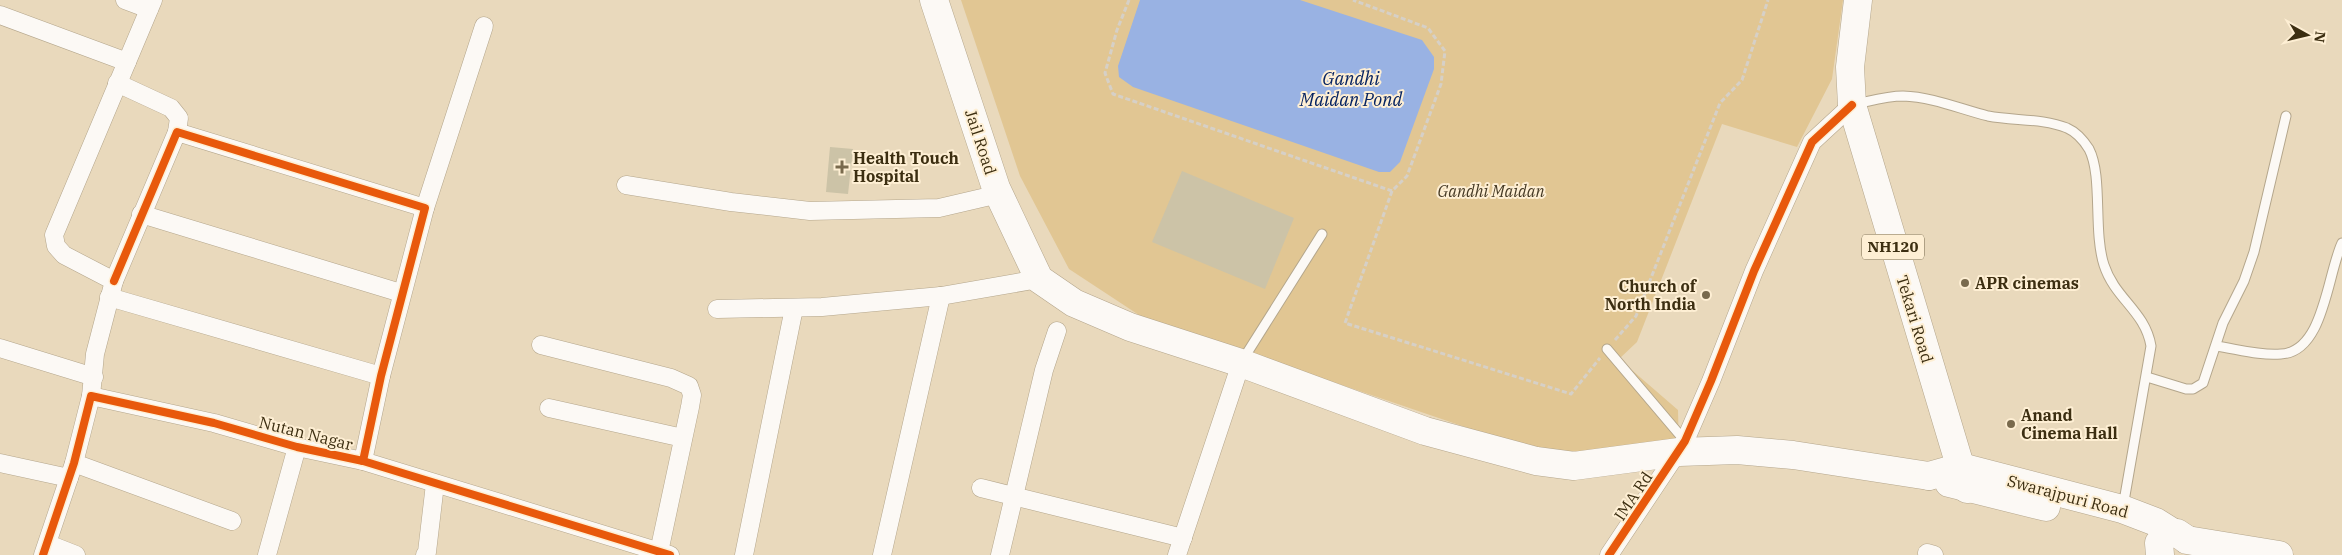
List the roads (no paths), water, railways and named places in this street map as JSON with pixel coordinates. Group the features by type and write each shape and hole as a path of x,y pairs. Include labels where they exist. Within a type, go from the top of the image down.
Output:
{"main road":[{"name":"Jail Road","path":"934,0 999,194 1039,279"},
{"name":"Tekari Road","path":"1858,0 1850,67 1852,105 1964,478"},
{"path":"1039,279 1074,303 1122,324 1241,363 1425,431 1536,461 1574,466 1682,446 1793,455 1929,476 1964,478"},
{"name":"Swarajpuri Road","path":"1964,478 2122,509 2156,522 2177,548"},
{"name":"Swarajpuri Road","path":"1964,478 2104,521 2177,548 2279,555"}],"street":[{"path":"125,0 151,4 54,235 56,246 64,256 112,289 381,376"},
{"path":"0,15 127,62"},
{"path":"364,461 381,376 401,293 425,208 484,26"},
{"path":"76,555 46,550 72,470 91,396 95,354 112,289 141,214 177,132 179,118 170,108 117,84"},
{"name":"IMA Rd","path":"1609,555 1682,446 1712,381 1754,271 1812,142 1852,105"},
{"path":"177,132 425,208"},
{"path":"626,185 731,202 810,210 939,208 999,194"},
{"path":"141,214 401,293"},
{"path":"716,309 822,307 941,296 1039,279"},
{"path":"882,555 941,296"},
{"path":"744,555 794,308"},
{"path":"1000,555 1044,370 1057,331"},
{"path":"541,345 672,378 690,386 691,401 664,554"},
{"path":"0,348 94,377"},
{"path":"981,488 1015,496 1180,547 1241,363"},
{"name":"Nutan Nagar","path":"91,396 214,423 297,447 364,461 664,554"},
{"path":"549,408 683,438"},
{"path":"268,555 297,447"},
{"path":"0,463 72,470 232,521"},
{"path":"425,555 427,552 435,484"}],"lane":[{"path":"1852,105 1901,96 1926,98 1990,116 2052,124 2069,129 2082,139 2090,150 2095,166 2097,221 2104,266 2113,286 2148,330 2151,346 2122,509"},
{"path":"2147,377 2186,389 2199,387 2208,372 2223,323 2244,281 2257,244 2286,116"},
{"path":"1241,363 1322,234"},
{"path":"2216,346 2282,354 2299,350 2310,339 2319,319 2334,261 2342,243"},
{"path":"1607,349 1682,446"}],"water":[{"name":"Gandhi Maidan Pond","path":"1140,0 1300,0 1422,40 1434,57 1434,69 1400,162 1390,172 1379,172 1133,87 1119,77 1118,66"}],"place":[{"name":"Health Touch Hospital","path":"842,167"},
{"name":"APR cinemas","path":"1965,283"},
{"name":"Church of North India","path":"1706,295"},
{"name":"Anand Cinema Hall","path":"2011,424"}],"park label":[{"name":"Gandhi Maidan","path":"1491,191"}]}
